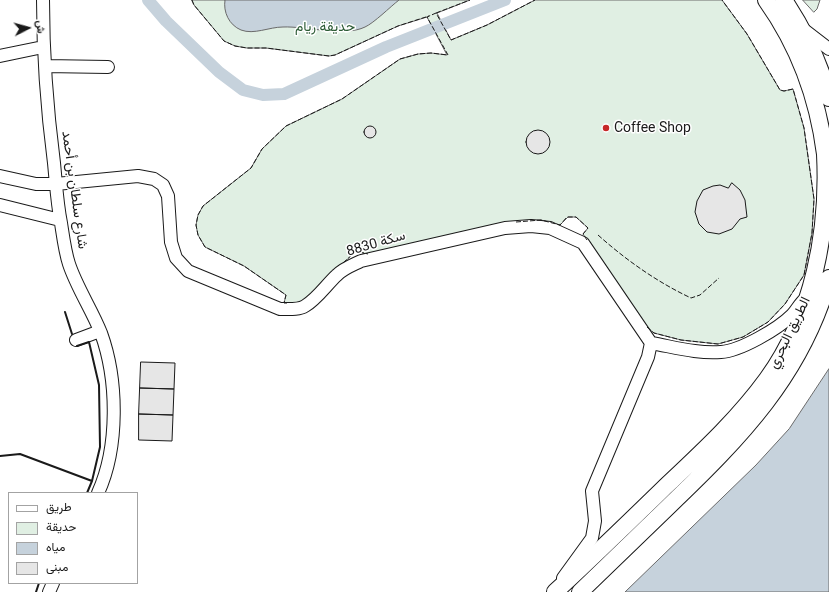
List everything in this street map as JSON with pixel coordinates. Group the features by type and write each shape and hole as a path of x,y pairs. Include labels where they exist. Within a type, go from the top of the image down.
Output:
{"main road":[{"name":"الطريق البحري","path":"554,592 684,469 749,402 767,378 782,354 804,310 815,275 825,229 827,198 823,140 811,88 798,56 766,0"},
{"path":"784,0 811,48 829,98"},
{"name":"الطريق البحري","path":"580,592 697,479 736,439 760,410 778,386 804,343 829,278"}],"street":[{"name":"شارع سلطان بن أحمد","path":"43,0 44,66 60,220 69,264 100,331 110,367 113,394 113,422 108,460 98,492"},
{"path":"800,27 829,49"},
{"path":"0,56 43,47"},
{"path":"44,66 108,67"},
{"name":"سكة 8830","path":"0,176 36,184 56,184 138,176 154,179 162,186 168,196 171,242 176,258 184,267 188,271 280,308 293,309 305,306 325,288 337,274 347,267 362,261 505,228 531,226 550,228 583,243 651,343"},
{"path":"0,205 60,220"},
{"path":"554,592 592,538 595,521 592,491 648,357 651,343 704,352 723,352 742,346 768,333 792,316 810,292"},
{"path":"76,340 100,331"}],"green space":[{"name":"حديقة ريام","path":"192,0 470,0 437,13 451,40 487,25 535,0 722,0 747,34 780,90 784,91 793,89 804,128 814,199 812,233 804,275 785,304 768,322 743,337 718,344 681,340 654,333 645,326 583,234 588,228 576,217 568,217 560,225 541,220 521,221 366,254 356,251 303,302 294,304 284,303 286,295 244,266 205,247 198,235 196,225 198,215 203,206 251,168 262,149 286,126 342,99 400,59 418,54 431,53 447,55 427,17 398,26 335,55 329,56 266,48 247,48 235,46 224,41 194,5"},
{"path":"803,0 820,0 817,9 814,12"}],"water":[{"path":"225,0 399,0 373,22 357,30 336,31 278,27 251,32 241,30 233,25 226,13"},
{"path":"829,369 829,592 625,592 756,465 789,429"}],"building":[{"path":"368,126 372,126 376,132 372,138 368,138 364,134 364,130"},
{"path":"538,130 547,133 550,142 547,151 538,154 529,151 526,142 529,133"},
{"path":"732,183 740,190 745,200 747,217 740,219 732,229 719,234 707,232 699,224 695,212 697,201 703,190 720,185 728,188"},
{"path":"141,362 175,363 174,389 140,388"},
{"path":"140,388 174,389 173,415 139,414"},
{"path":"139,414 173,415 172,441 139,440"}],"waterway":[{"path":"148,0 166,21 219,72 243,90 263,95 284,94 386,47 505,0"}],"fence":[{"path":"192,0 194,5 224,41 235,46 247,48 266,48 329,56 335,55 398,26 429,16"},
{"path":"436,13 470,0"},
{"path":"287,303 284,303 286,295 244,266 205,247 198,235 196,225 198,215 203,206 251,168 262,149 286,126 342,99 400,59 418,54 431,53 448,55 427,17 436,13 451,40 487,25 535,0"},
{"path":"647,327 654,333 681,340 718,344 743,337 768,322 785,304 804,275 812,233 814,199 804,128 793,89 784,91 780,90 747,34 722,0"},
{"path":"516,222 541,220 560,225 567,217 576,217 588,228 583,234 587,240"},
{"path":"598,235 642,270 691,298 700,295 719,278"},
{"path":"343,263 356,251 368,254"}],"wall":[{"path":"65,312 72,334"},
{"path":"0,456 20,454 92,481 100,447 99,385 89,342 77,346"},
{"path":"87,492 92,481"},
{"path":"36,592 39,584"}],"place":[{"name":"Coffee Shop","path":"606,128"}]}
